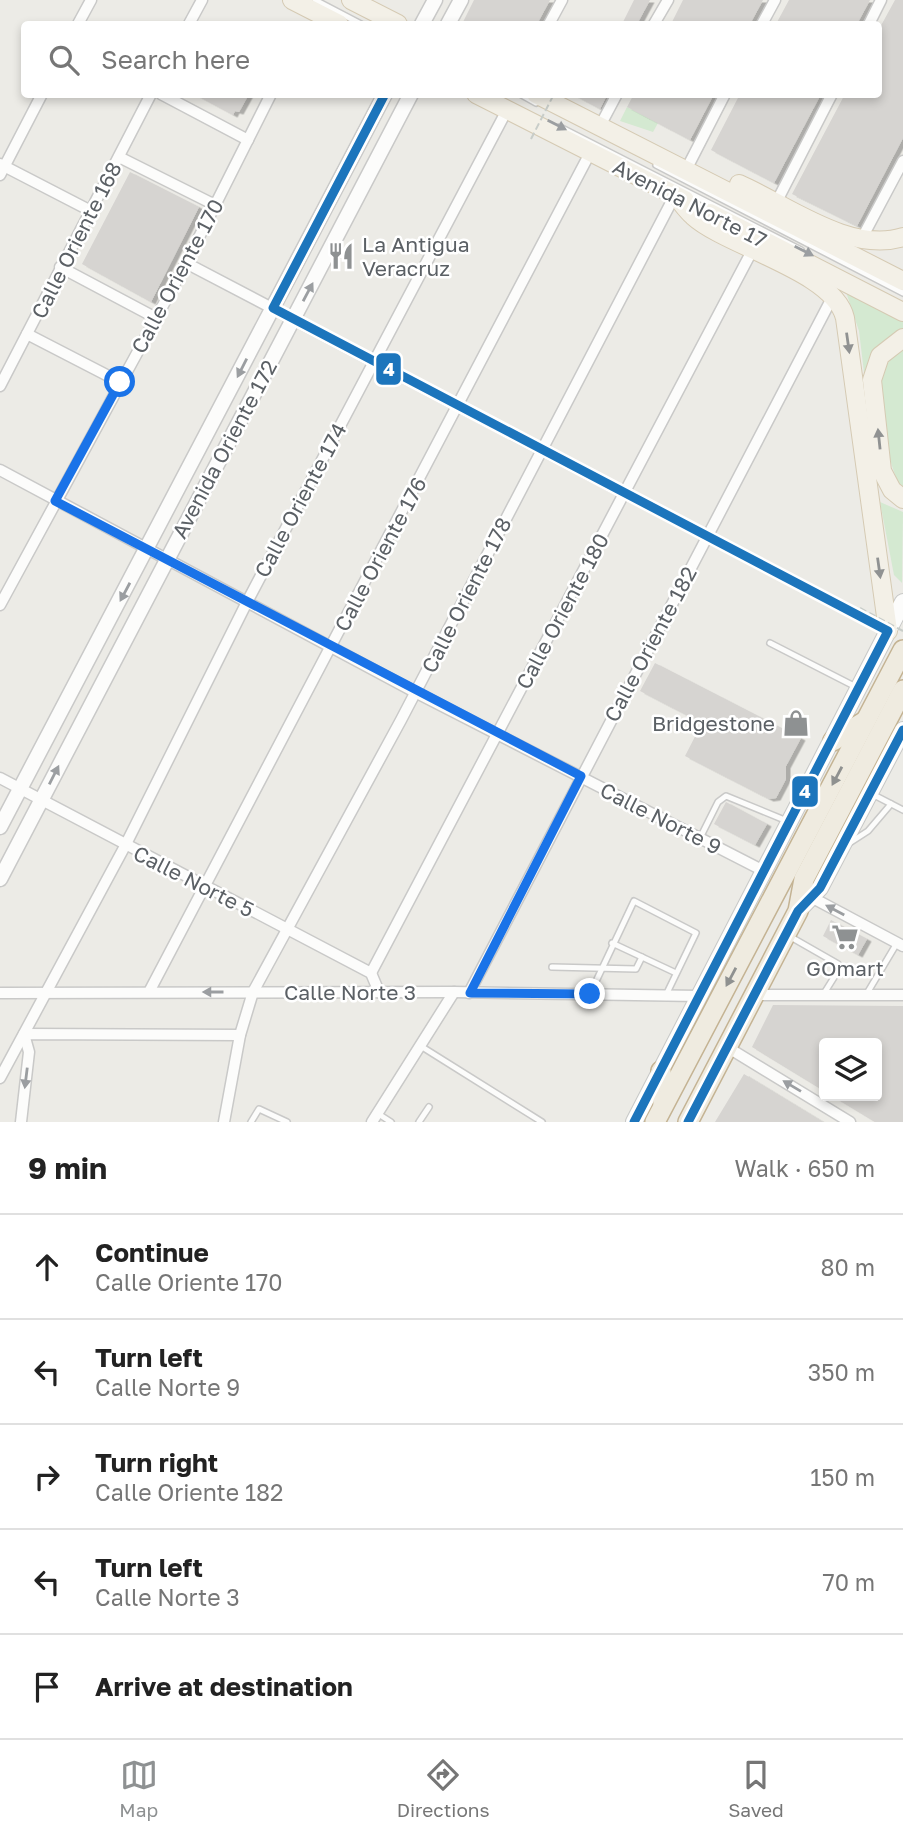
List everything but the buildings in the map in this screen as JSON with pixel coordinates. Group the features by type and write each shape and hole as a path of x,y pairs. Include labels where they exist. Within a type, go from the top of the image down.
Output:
{"highway":[{"path":"659,1113 903,650"},
{"path":"688,1122 804,904 804,879 903,691"},
{"path":"833,741 866,720"},
{"path":"659,1113 660,1070"}],"main road":[{"path":"292,0 332,21"},
{"path":"351,0 392,21"},
{"name":"Avenida Norte 17","path":"484,98 903,312"},
{"name":"Avenida Norte 17","path":"544,98 903,281"},
{"path":"686,170 717,174 845,236 886,241 903,237"},
{"path":"675,195 694,218 833,296 845,318 895,631"},
{"path":"903,338 880,356 872,380 882,471 892,490 903,499"},
{"path":"634,1122 858,689 895,631 903,602"},
{"path":"804,904 820,888 903,730"}],"street":[{"path":"80,21 91,0"},
{"path":"191,21 202,0"},
{"path":"424,21 435,0"},
{"path":"450,21 461,0"},
{"path":"551,21 562,0"},
{"path":"656,21 668,0"},
{"path":"764,21 775,0"},
{"path":"870,21 881,0"},
{"path":"40,98 2,168 89,210"},
{"name":"Calle Oriente 168","path":"0,386 149,98"},
{"path":"169,98 248,140"},
{"name":"Calle Oriente 170","path":"0,605 186,263 269,98"},
{"name":"Avenida Oriente 172","path":"0,827 383,98"},
{"name":"Avenida Oriente 172","path":"0,879 165,559 409,98"},
{"path":"600,126 615,98"},
{"path":"686,170 723,98"},
{"path":"777,201 830,98"},
{"name":"Calle Oriente 174","path":"0,1078 125,846 247,602 374,359 508,110"},
{"name":"Calle Oriente 176","path":"149,992 460,405 590,153"},
{"path":"119,157 215,205"},
{"path":"861,240 903,161"},
{"name":"Calle Oriente 178","path":"223,1122 240,1035 253,992 290,930 675,195"},
{"name":"Calle Oriente 180","path":"371,973 753,249"},
{"path":"186,263 374,359 707,537 895,631"},
{"path":"60,267 156,318"},
{"name":"Calle Oriente 182","path":"470,993 833,296"},
{"path":"27,334 120,382"},
{"name":"Calle Norte 9","path":"0,471 415,692 499,732 764,871"},
{"name":"Calle Norte 5","path":"0,778 371,973"},
{"path":"804,904 900,945"},
{"path":"371,973 379,992"},
{"path":"374,1117 454,992"},
{"name":"Calle Norte 3","path":"0,993 454,992 699,996"},
{"path":"754,995 903,995"},
{"path":"21,1122 29,1052 24,1034 240,1035"},
{"path":"727,1047 850,1122"}],"lane":[{"path":"338,0 378,21"},
{"path":"312,12 349,21"},
{"path":"528,98 631,152"},
{"path":"555,124 804,251"},
{"path":"643,158 903,293"},
{"path":"874,288 903,302"},
{"path":"771,643 858,689"},
{"path":"870,793 903,810"},
{"path":"700,838 718,802 726,796 790,822"},
{"path":"839,850 868,831 891,804"},
{"path":"590,994 599,970 634,901 696,933 667,995"},
{"path":"786,934 838,964 838,971 823,995"},
{"path":"612,943 676,973"},
{"path":"866,995 900,945"},
{"path":"552,967 636,969 642,957"},
{"path":"419,1045 542,1122"},
{"path":"419,1122 429,1107"},
{"path":"251,1122 259,1109 287,1122"},
{"path":"374,1117 391,1122"}],"path":[{"path":"530,139 552,98"},
{"path":"860,608 895,631"}],"green space":[{"path":"627,107 658,123 653,132 620,121"},
{"path":"844,286 903,317 903,333 865,381 859,331"},
{"path":"903,350 903,489 888,452 882,417 881,386 885,367"},
{"path":"880,502 903,512 902,583 894,575"}],"transit line":[{"name":"4","path":"383,98 273,308 888,631 634,1122"},
{"name":"4","path":"688,1122 798,911 820,888 903,730"}],"place":[{"name":"La Antigua Veracruz","path":"341,256"},
{"name":"Bridgestone","path":"796,723"},
{"name":"GOmart","path":"845,937"}],"route":[{"path":"120,382 55,501 415,692 499,732 581,776 470,993 590,994"}]}
